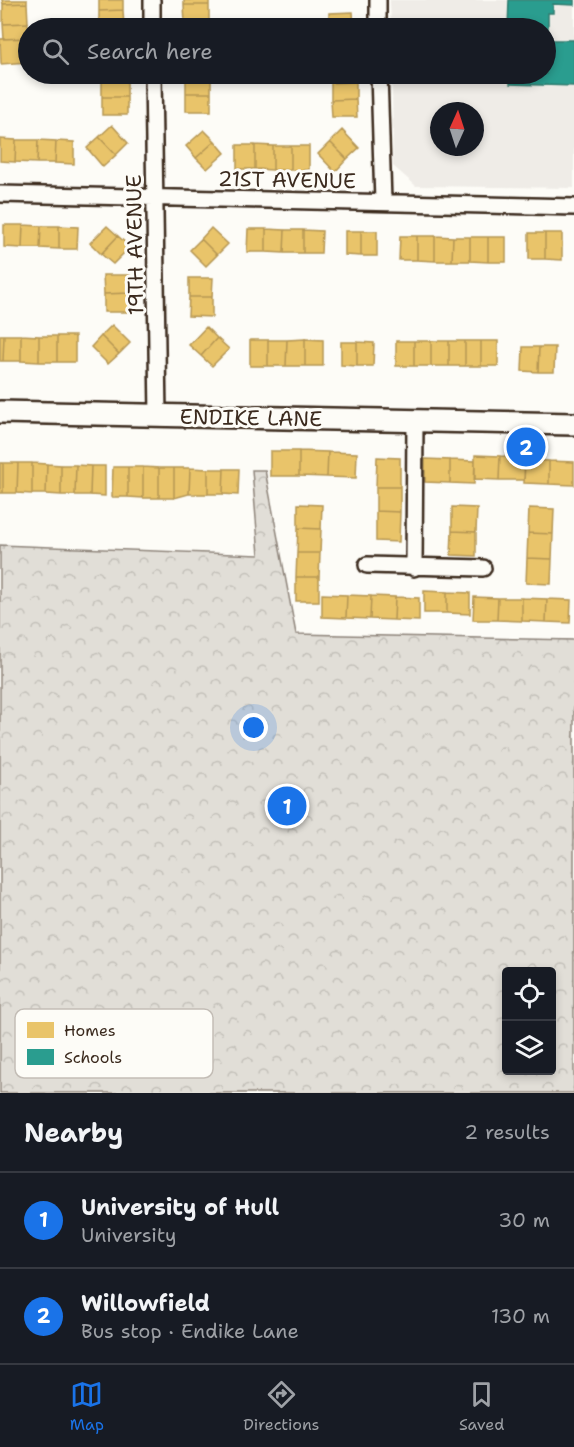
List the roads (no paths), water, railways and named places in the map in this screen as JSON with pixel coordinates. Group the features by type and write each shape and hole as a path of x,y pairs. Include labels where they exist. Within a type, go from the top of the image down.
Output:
{"street":[{"path":"152,0 152,18"},
{"path":"378,0 378,18"},
{"name":"19TH AVENUE","path":"153,84 158,417"},
{"path":"379,84 383,202"},
{"name":"21ST AVENUE","path":"0,194 574,207"},
{"name":"ENDIKE LANE","path":"0,412 574,424"},
{"path":"414,568 415,421"},
{"path":"367,565 483,568"}],"place":[{"name":"Willowfield","path":"526,447"},
{"name":"University of Hull","path":"287,806"}]}
